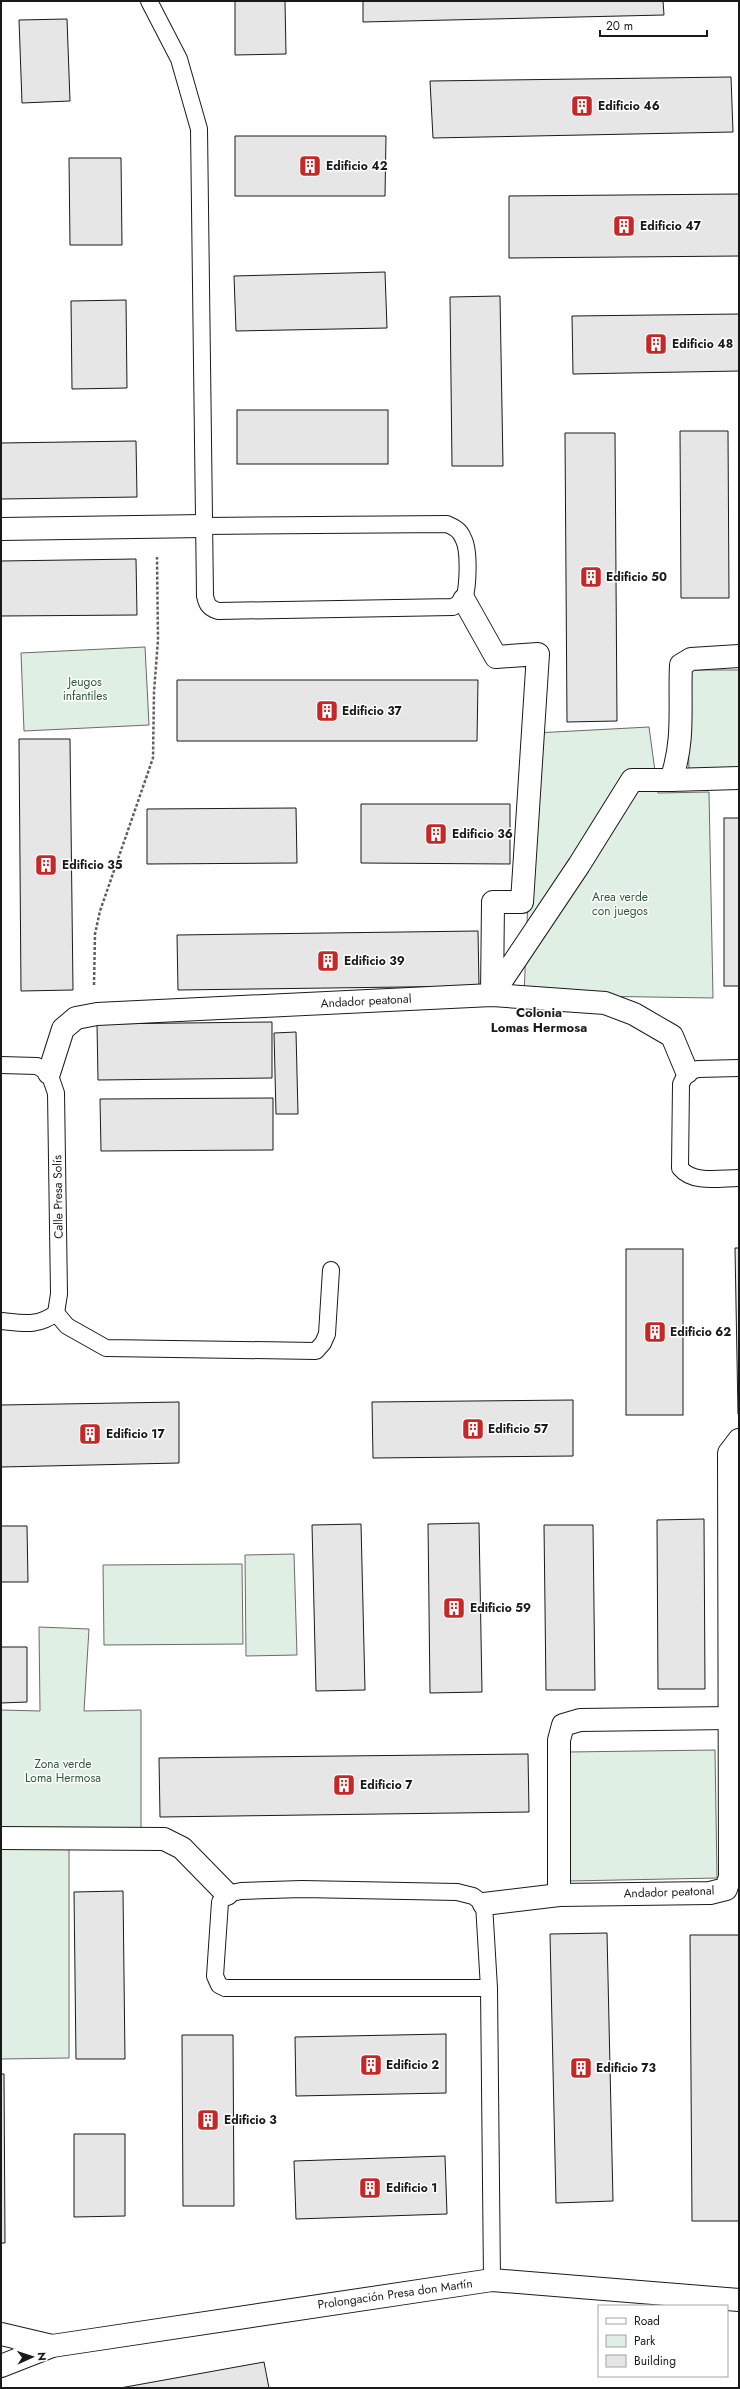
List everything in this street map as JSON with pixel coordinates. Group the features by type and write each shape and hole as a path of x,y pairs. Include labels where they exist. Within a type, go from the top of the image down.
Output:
{"street":[{"path":"1,529 204,526"},
{"path":"464,600 496,657 538,654 522,902 493,902 492,994"},
{"path":"671,780 678,759 681,737 681,665 691,659 739,656"},
{"path":"492,994 632,780 739,778"},
{"name":"Andador peatonal","path":"49,1073 63,1029 76,1018 97,1014 492,994 605,1003 634,1014 672,1036 687,1072"},
{"name":"Andador peatonal","path":"484,1904 559,1895 710,1893 726,1889 730,1877 729,1453 739,1440"},
{"path":"559,1895 559,1740 563,1725 580,1720 729,1718"},
{"path":"1,1838 164,1838 182,1848 227,1894"},
{"name":"Prolongación Presa don Martín","path":"1,2366 52,2346 492,2280 739,2300"},
{"name":"Prolongación Presa don Martín","path":"1,2334 52,2346"}],"lane":[{"path":"149,1 179,59 199,129 204,526 205,596 211,609 218,611 453,607 464,600 466,592 466,545 456,528 447,524 204,526"},
{"path":"1,1065 37,1066 49,1073"},
{"path":"739,1068 698,1069 687,1072 681,1084 680,1168 686,1175 697,1178 739,1178"},
{"name":"Calle Presa Solís","path":"49,1073 56,1093 59,1294 56,1313"},
{"path":"1,1321 26,1323 46,1321 56,1313 67,1326 106,1348 316,1351 323,1343 327,1334 331,1270"},
{"path":"489,1988 225,1988 219,1984 215,1976 220,1902 227,1894 241,1891 302,1889 457,1892 473,1896 484,1904 489,1988 492,2280"}],"path":[{"path":"97,1014 94,996 93,967 100,911 153,758 154,692 158,640 157,527"}],"green space":[{"name":"Jeugos infantiles","path":"145,647 149,725 24,731 21,653"},
{"path":"687,670 739,670 739,771 689,772"},
{"name":"Area verde con juegos","path":"649,727 658,793 709,792 713,998 524,995 535,733"},
{"path":"294,1554 297,1655 246,1656 245,1555"},
{"path":"242,1564 243,1644 104,1645 103,1565"},
{"name":"Zona verde Loma Hermosa","path":"39,1627 89,1629 84,1711 141,1710 141,1832 1,1834 1,1710 40,1711"},
{"path":"715,1750 717,1878 570,1881 568,1752"},
{"path":"69,1845 69,2058 1,2059 1,1846"}],"building":[{"path":"235,1 285,1 286,54 235,55"},
{"path":"363,1 663,1 664,15 363,22"},
{"path":"67,19 70,101 22,103 19,20"},
{"name":"Edificio 46","path":"731,77 733,132 433,138 430,81"},
{"name":"Edificio 42","path":"235,136 386,136 385,196 235,196"},
{"path":"69,158 121,158 122,245 70,245"},
{"name":"Edificio 47","path":"739,194 739,256 509,258 509,196"},
{"path":"385,272 387,328 236,331 234,276"},
{"path":"500,296 503,466 452,466 450,297"},
{"path":"126,300 127,388 72,389 71,301"},
{"name":"Edificio 48","path":"739,314 739,371 573,374 572,316"},
{"path":"237,410 388,410 388,464 237,464"},
{"path":"680,431 728,431 729,598 681,598"},
{"name":"Edificio 50","path":"565,433 615,433 617,721 567,722"},
{"path":"136,441 137,497 1,499 1,443"},
{"path":"136,559 137,615 1,616 1,561"},
{"name":"Edificio 37","path":"177,680 478,680 477,741 177,741"},
{"name":"Edificio 35","path":"19,739 70,739 73,990 21,991"},
{"name":"Edificio 36","path":"361,804 510,804 510,864 361,863"},
{"path":"296,808 297,863 147,864 147,809"},
{"path":"724,818 739,818 739,986 724,986"},
{"name":"Edificio 39","path":"478,931 479,986 178,990 177,935"},
{"path":"272,1022 272,1078 98,1080 97,1024"},
{"path":"296,1032 298,1114 276,1114 274,1033"},
{"path":"273,1098 273,1150 101,1151 100,1099"},
{"path":"735,1248 739,1248 739,1414 738,1414"},
{"name":"Edificio 62","path":"626,1249 683,1249 683,1415 626,1415"},
{"name":"Edificio 57","path":"573,1400 573,1456 373,1458 372,1402"},
{"name":"Edificio 17","path":"179,1402 179,1463 1,1467 1,1405"},
{"path":"704,1519 705,1689 658,1689 657,1520"},
{"name":"Edificio 59","path":"479,1523 482,1692 430,1693 428,1524"},
{"path":"361,1524 365,1690 316,1691 312,1525"},
{"path":"544,1525 593,1525 595,1690 546,1690"},
{"path":"1,1526 27,1526 28,1582 1,1582"},
{"path":"1,1647 27,1647 27,1702 1,1703"},
{"name":"Edificio 7","path":"528,1754 529,1812 160,1817 159,1758"},
{"path":"123,1891 125,2059 76,2059 74,1892"},
{"name":"Edificio 73","path":"607,1933 613,2201 556,2203 550,1934"},
{"path":"690,1935 739,1935 739,2221 692,2221"},
{"name":"Edificio 2","path":"446,2034 446,2093 296,2096 295,2037"},
{"name":"Edificio 3","path":"182,2035 233,2035 234,2206 183,2206"},
{"path":"1,2074 4,2074 5,2243 1,2243"},
{"path":"74,2134 125,2134 125,2216 74,2217"},
{"name":"Edificio 1","path":"445,2156 447,2214 296,2219 294,2161"},
{"path":"264,2362 269,2388 120,2388"}],"place":[{"name":"Edificio 46","path":"582,106"},
{"name":"Edificio 42","path":"310,166"},
{"name":"Edificio 47","path":"624,226"},
{"name":"Edificio 48","path":"656,344"},
{"name":"Edificio 50","path":"591,577"},
{"name":"Edificio 37","path":"327,711"},
{"name":"Edificio 36","path":"436,834"},
{"name":"Edificio 35","path":"46,865"},
{"name":"Edificio 39","path":"328,961"},
{"name":"Edificio 62","path":"655,1332"},
{"name":"Edificio 57","path":"473,1429"},
{"name":"Edificio 17","path":"90,1434"},
{"name":"Edificio 59","path":"454,1608"},
{"name":"Edificio 7","path":"344,1785"},
{"name":"Edificio 2","path":"371,2065"},
{"name":"Edificio 73","path":"581,2068"},
{"name":"Edificio 3","path":"208,2120"},
{"name":"Edificio 1","path":"370,2188"}],"district":[{"name":"Colonia Lomas Hermosa","path":"539,1020"}]}
